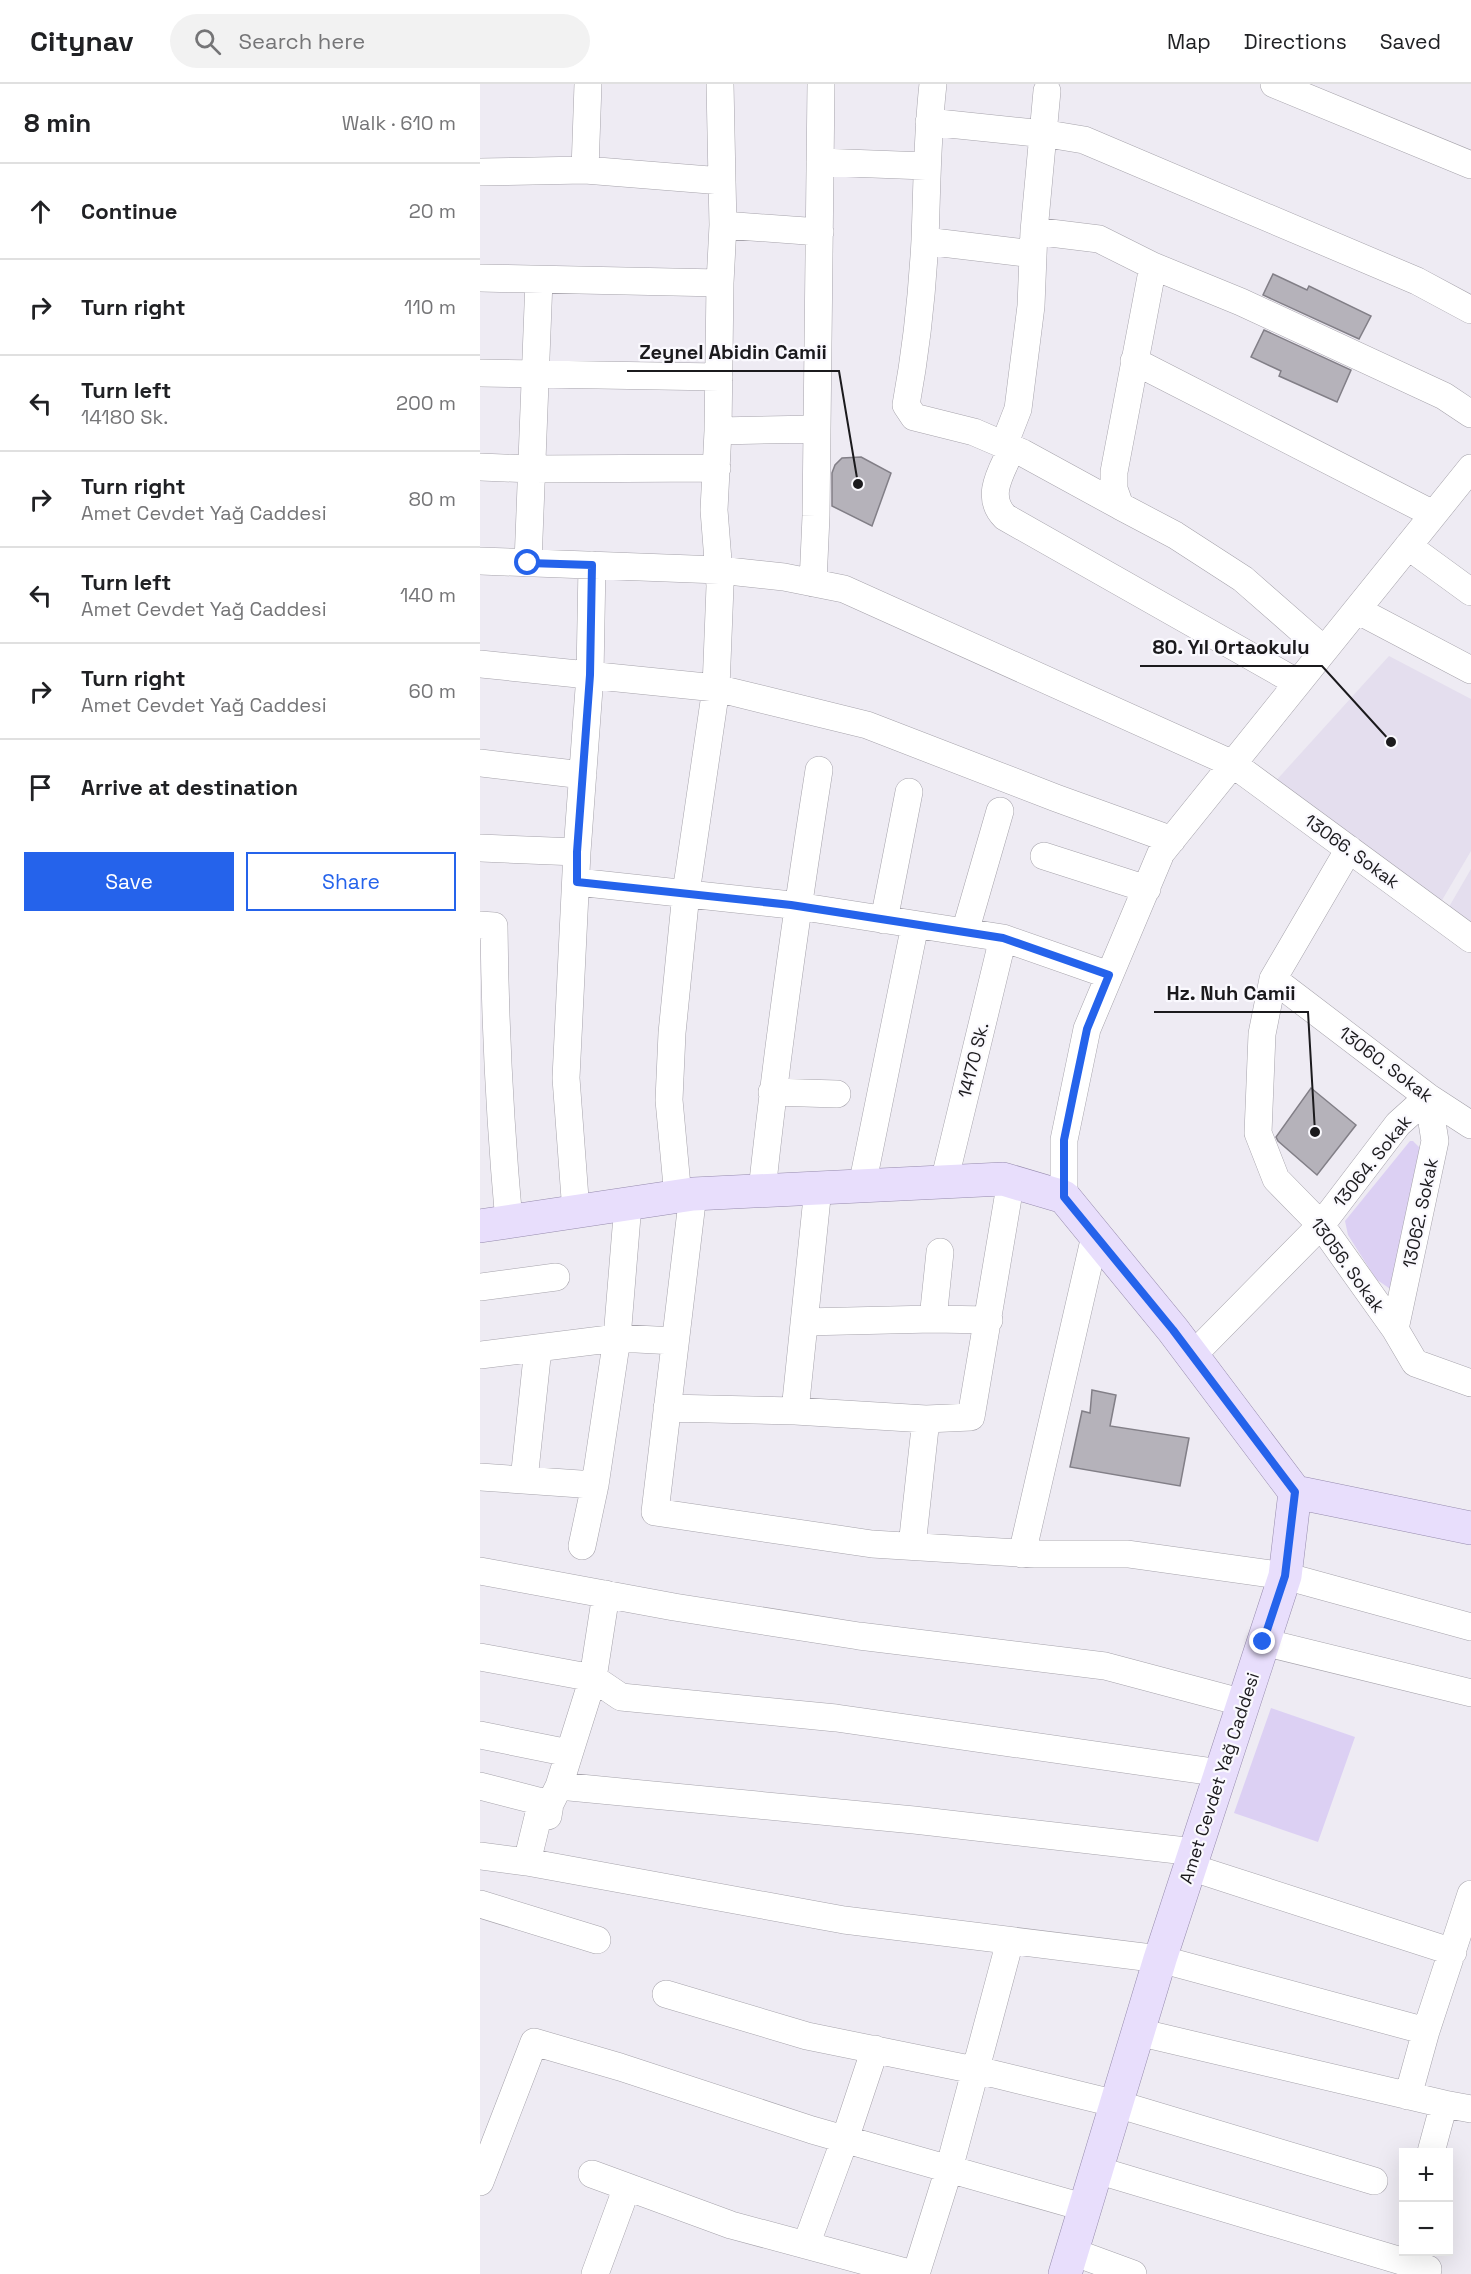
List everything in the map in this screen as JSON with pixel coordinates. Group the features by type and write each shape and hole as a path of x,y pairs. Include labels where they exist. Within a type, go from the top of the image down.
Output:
{"main road":[{"path":"494,1224 686,1195 1011,1180 1064,1197 1192,1356 1295,1492 1471,1528"},
{"name":"Amet Cevdet Yağ Caddesi","path":"1069,2263 1160,1959 1285,1576 1295,1492"}],"street":[{"path":"585,170 588,84"},
{"path":"720,84 723,225 714,510 720,586 716,688 686,893 672,1033 669,1100 686,1195 675,1341 655,1512 872,1544 1023,1554 1128,1554 1285,1576 1471,1627"},
{"path":"813,583 821,84"},
{"path":"933,84 926,166 925,241 915,354 906,405 914,417 974,432 1008,447 1175,535 1243,579 1324,650"},
{"path":"1274,84 1471,165"},
{"path":"1047,91 1031,306 1018,409 994,499 998,510 1005,517 1298,682"},
{"path":"929,122 1084,140 1417,281 1471,310"},
{"path":"820,162 926,166"},
{"path":"480,172 585,170 722,181"},
{"path":"723,225 819,232"},
{"path":"925,241 1034,243 1099,239 1153,266 1251,307 1444,396 1471,414"},
{"path":"1120,506 1114,489 1114,472 1153,266"},
{"path":"480,278 720,283"},
{"path":"528,563 539,280"},
{"path":"1134,362 1434,514"},
{"path":"480,373 719,377"},
{"path":"718,430 817,429"},
{"path":"480,467 717,468"},
{"path":"1064,1197 1064,1140 1087,1029 1161,853 1471,468"},
{"path":"1408,546 1471,592"},
{"name":"13066. Sokak","path":"480,561 719,570 784,577 844,589 1233,764 1471,939"},
{"path":"576,1212 566,1078 577,852 590,675 592,565"},
{"path":"1357,610 1471,670"},
{"path":"480,664 716,688 867,725 1172,840"},
{"path":"480,763 583,775"},
{"path":"762,1191 772,1092 819,770"},
{"path":"884,920 909,792"},
{"path":"965,933 1000,811"},
{"path":"480,848 577,852"},
{"name":"13056. Sokak","path":"1349,849 1273,979 1262,1034 1258,1133 1276,1179 1321,1225 1395,1329 1415,1363 1471,1383"},
{"path":"1044,856 1147,889"},
{"path":"577,882 798,906 1003,938 1109,975"},
{"path":"480,925 494,926 488,1016 501,1138 494,1224"},
{"path":"862,1186 915,925"},
{"name":"14170 Sk.","path":"944,1182 1003,938"},
{"name":"13060. Sokak","path":"1273,979 1428,1097 1471,1125"},
{"path":"772,1092 837,1094"},
{"name":"13064. Sokak","path":"1192,1356 1321,1225 1398,1124 1428,1097"},
{"name":"13062. Sokak","path":"1395,1329 1435,1141 1428,1097"},
{"path":"667,1408 795,1411 926,1419 971,1417 1011,1180"},
{"path":"795,1411 818,1188"},
{"path":"582,1546 595,1485 617,1338 628,1204"},
{"path":"1023,1554 1095,1236"},
{"path":"933,1318 940,1252"},
{"path":"480,1287 556,1277"},
{"path":"804,1322 933,1318 989,1320"},
{"path":"480,1355 617,1338 675,1341"},
{"path":"524,1480 538,1348"},
{"path":"912,1546 926,1419"},
{"path":"480,1477 595,1485"},
{"path":"480,1571 674,1607 859,1636 1105,1666 1244,1702"},
{"path":"527,1862 539,1813 548,1816 593,1678 606,1594"},
{"path":"1263,1642 1471,1693"},
{"path":"480,1657 593,1678 621,1697 836,1718 1221,1773"},
{"path":"480,1735 569,1753"},
{"path":"480,1786 554,1795 903,1819 1192,1860 1453,1952"},
{"path":"480,1856 527,1862 844,1920 1160,1959 1426,2031"},
{"path":"1408,2096 1426,2031 1471,1894"},
{"path":"480,1904 597,1940"},
{"path":"592,2174 730,2225 915,2274 949,2169 1010,1941"},
{"path":"666,1994 807,2036 975,2070 1117,2104 1374,2181"},
{"path":"1138,2032 1471,2109"},
{"path":"480,2182 534,2042 845,2139 1086,2208"},
{"path":"806,2245 875,2049"},
{"path":"1432,2148 1444,2104"},
{"path":"1097,2170 1399,2255"},
{"path":"595,2274 627,2187"},
{"path":"1402,2256 1428,2269 1427,2274"},
{"path":"1069,2263 1133,2274"}],"shaded area":[{"path":"1389,656 1471,699 1471,851 1438,907 1273,784"},
{"path":"1471,869 1471,931 1446,912"},
{"path":"1410,1141 1420,1148 1393,1291 1376,1279 1348,1235 1345,1221"},
{"path":"1271,1708 1355,1737 1318,1842 1234,1813"}],"building":[{"path":"1273,274 1307,290 1309,286 1371,316 1359,339 1263,295"},
{"path":"1264,330 1351,370 1337,402 1279,376 1281,371 1251,357"},
{"path":"861,457 891,473 872,526 832,506 832,473 835,465 842,458"},
{"path":"1311,1088 1356,1125 1317,1175 1276,1137"},
{"path":"1092,1390 1116,1395 1110,1426 1189,1438 1180,1486 1070,1467 1082,1411 1090,1413"}],"place":[{"name":"Zeynel Abidin Camii","path":"858,484"},
{"name":"80. Yıl Ortaokulu","path":"1391,742"},
{"name":"Hz. Nuh Camii","path":"1315,1132"}],"route":[{"path":"528,563 592,565 590,675 577,852 577,882 791,905 1003,938 1109,975 1087,1029 1064,1140 1064,1197 1173,1330 1295,1492 1285,1576 1263,1642"}]}
